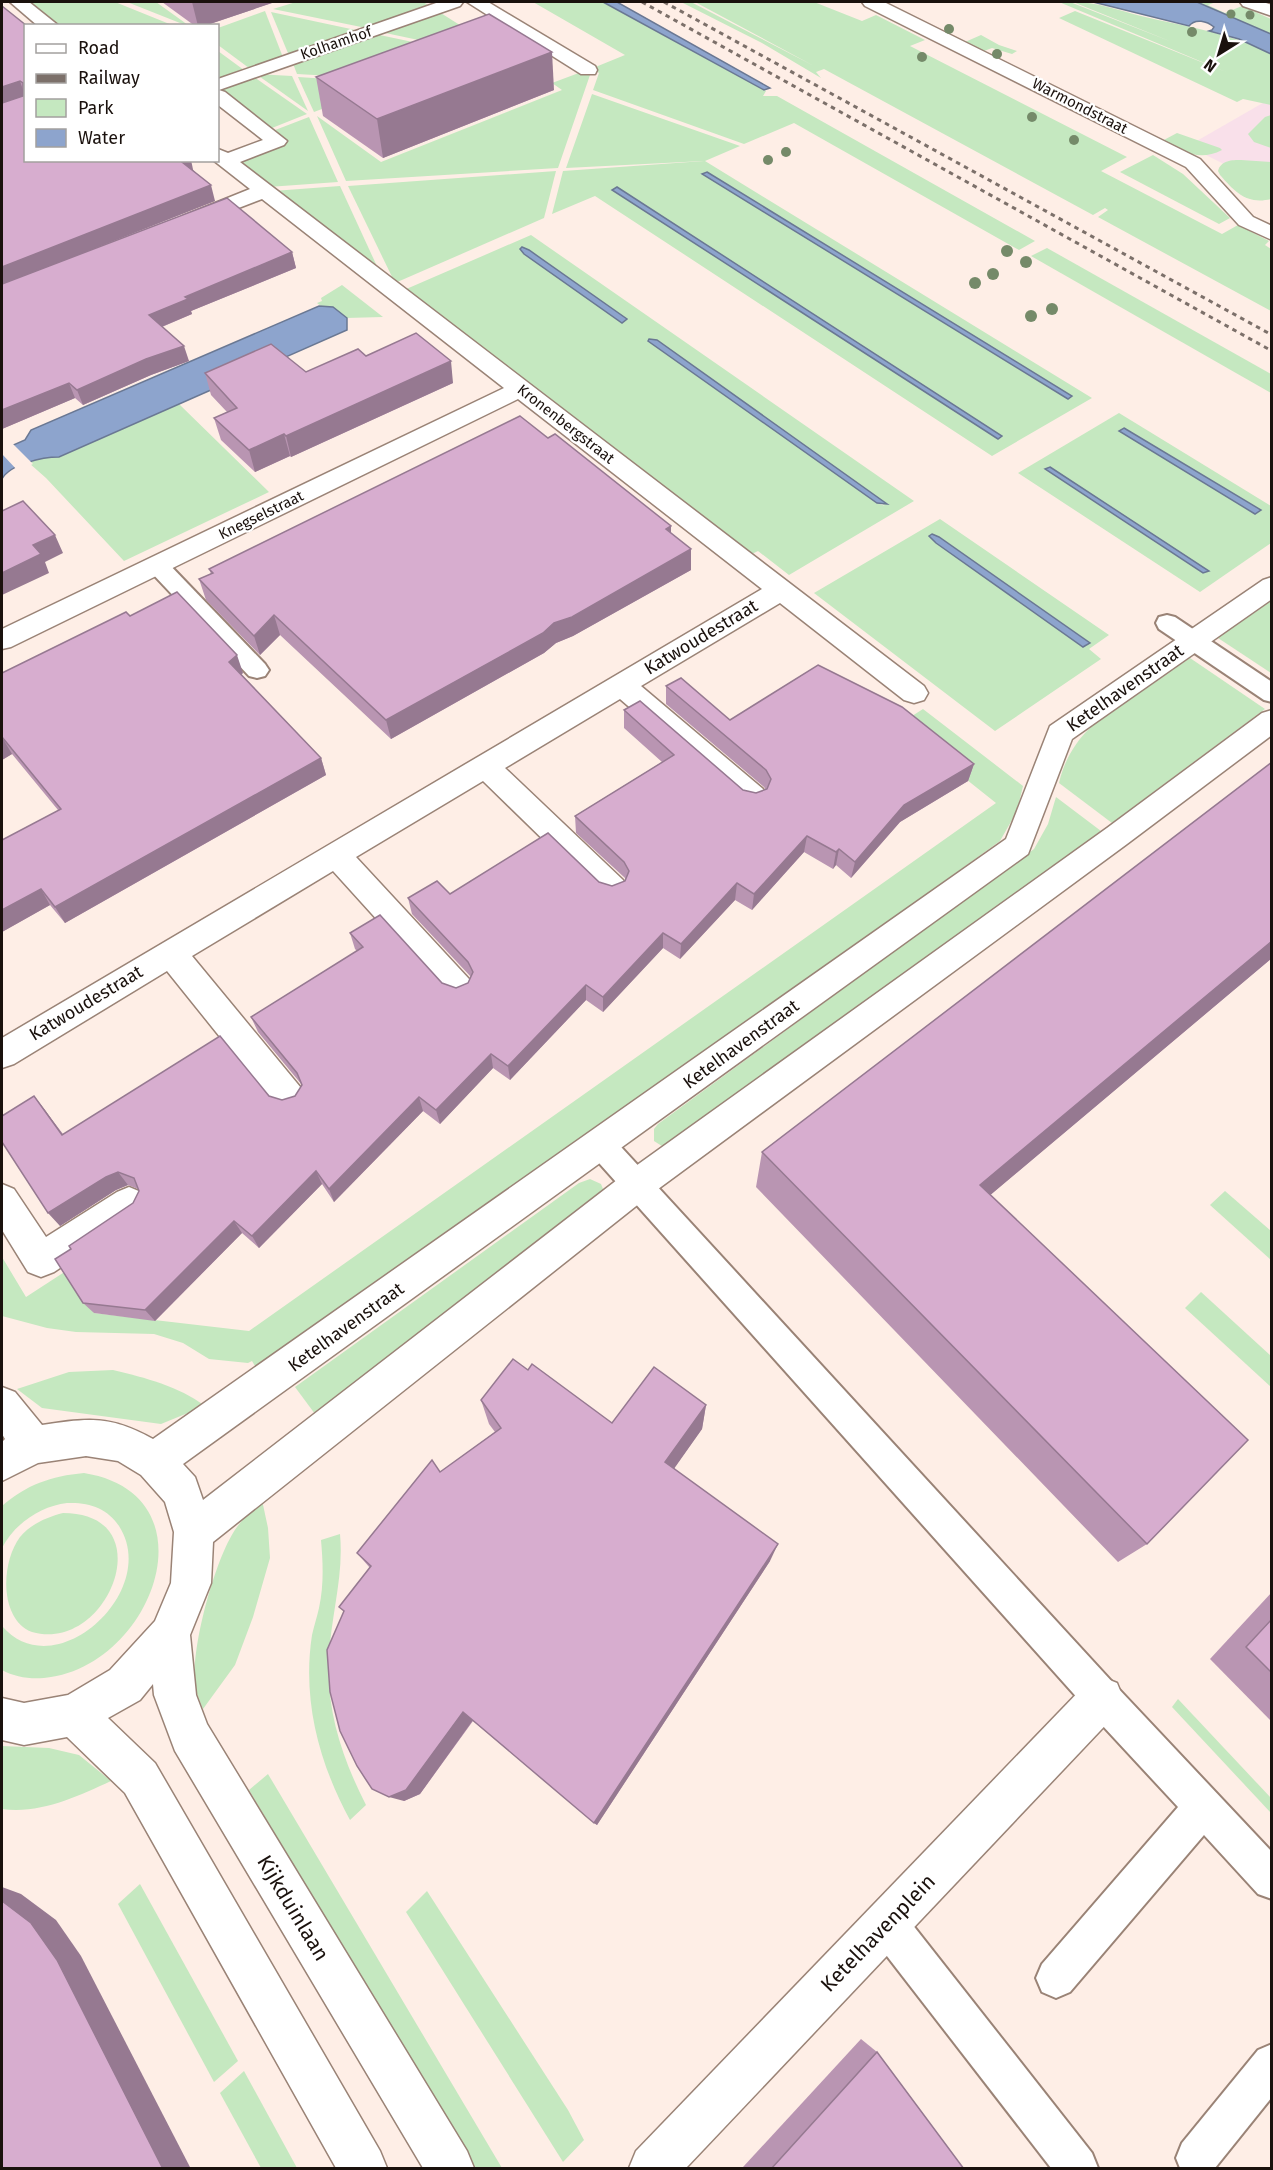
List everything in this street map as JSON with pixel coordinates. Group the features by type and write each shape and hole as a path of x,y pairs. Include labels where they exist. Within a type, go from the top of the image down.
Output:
{"street":[{"path":"19,2 47,24"},
{"name":"Kolhamhof","path":"219,85 454,2"},
{"path":"476,2 588,70"},
{"name":"Warmondstraat","path":"871,2 1193,163 1246,221 1272,234"},
{"path":"1249,2 1272,11"},
{"path":"219,97 277,141 221,158"},
{"name":"Kronenbergstraat","path":"221,158 914,693"},
{"path":"177,225 264,191"},
{"name":"Knegselstraat","path":"2,640 520,389"},
{"name":"Ketelhavenstraat","path":"155,1461 1018,846 1060,733 1180,632 1272,586"},
{"name":"Katwoudestraat","path":"2,1054 781,590"},
{"name":"Katwoudestraat","path":"622,685 753,797"},
{"path":"194,1532 638,1184 1117,836 1272,720"},
{"path":"485,766 612,888"},
{"path":"336,855 458,988"},
{"path":"171,953 289,1098"},
{"path":"2,1200 41,1260 129,1203"},
{"path":"2,1405 18,1454 86,1437 123,1443 155,1461 182,1491 194,1532 191,1583 170,1635 125,1685 74,1715 24,1724 2,1719"},
{"name":"Kijkduinlaan","path":"170,1635 175,1695 190,1736 450,2169"},
{"name":"Ketelhavenplein","path":"653,2169 1102,1698"},
{"path":"74,1715 140,1778 363,2169"}],"lane":[{"path":"157,565 257,670"},
{"path":"1180,632 1272,694"},
{"path":"601,1145 1102,1698 1272,1880"},
{"path":"1056,1978 1204,1806"},
{"path":"887,1924 1077,2169"},
{"path":"1197,2158 1272,2064"}],"shaded area":[{"path":"1271,87 1271,197 1232,168 1188,146 1268,100"}],"green space":[{"path":"26,2 115,2 170,24 56,24"},
{"path":"127,2 156,2 187,24"},
{"path":"296,2 423,2 432,7 371,29 273,9"},
{"path":"533,2 603,2 766,91 763,96 777,96 1035,241 1019,250 794,123 744,144 593,90 599,73 593,68 625,55"},
{"path":"681,2 691,2 814,66 695,2 814,2 862,21 876,15 925,40 910,46 1127,157 1101,171 1222,234 1238,225 1269,241 1265,245 1271,249 1271,311 1098,217 1108,210 1105,208 1093,215 824,69 816,72 821,78 762,43"},
{"path":"1059,2 1070,2 1172,42 1073,2 1099,5 1207,31 1239,40 1271,54 1271,105 1243,99 1237,102 1059,18 1075,11 1226,72"},
{"path":"1197,2 1216,2 1208,5 1225,13 1242,6 1271,19 1271,34"},
{"path":"436,10 493,46 475,52 376,31"},
{"path":"265,11 284,60 253,71 219,46 219,28"},
{"path":"271,12 365,32 290,58"},
{"path":"370,33 470,54 400,80 297,74 292,61"},
{"path":"981,35 999,45 1017,51 1012,54 992,48 984,51 965,42"},
{"path":"219,52 248,73 219,83"},
{"path":"584,71 590,75 558,168 346,181 317,116 381,162 562,90 552,83"},
{"path":"256,74 292,76 308,111"},
{"path":"251,75 307,114 267,130 219,95 219,87"},
{"path":"298,77 391,83 314,112"},
{"path":"592,94 740,146 705,161 1092,398 992,456 595,196 552,214 563,171 704,161 566,168","holes":["707,172 1072,396 1068,399 703,174","618,188 1002,436 613,190"]},
{"path":"1272,115 1271,148 1254,142 1248,134 1265,117"},
{"path":"309,117 338,182 268,187 234,160 282,141 270,132"},
{"path":"1177,133 1222,150 1206,155 1191,154 1162,141"},
{"path":"1153,155 1183,174 1230,218 1219,224 1120,172"},
{"path":"1241,160 1271,162 1271,199 1248,199 1236,192 1220,175 1219,167 1224,163"},
{"path":"556,171 544,218 395,283 348,186"},
{"path":"340,186 381,275 273,191"},
{"path":"531,235 914,501 789,575 758,551 750,555 404,290","holes":["648,341 885,506 877,503"]},
{"path":"1047,248 1271,374 1271,393 1031,256"},
{"path":"342,285 383,317 346,318 333,307 321,306 317,303"},
{"path":"179,404 269,492 124,561 29,463 41,457 59,457"},
{"path":"1119,413 1271,506 1271,543 1200,592 1018,473","holes":["1124,428 1260,510 1119,431","1046,469 1208,571 1203,573"]},
{"path":"940,519 1109,635 1089,649 1101,659 995,731 814,593","holes":["929,536 939,537 1090,643 1083,647"]},
{"path":"1271,601 1271,673 1218,638"},
{"path":"1190,658 1265,709 1112,823 1059,783 1067,760 1080,739 1091,727"},
{"path":"923,709 1023,786 1017,811 1000,841 374,1293 258,1371 252,1361 248,1363 209,1359 183,1343 154,1334 76,1332 47,1328 2,1316 2,1257 26,1297 66,1271 94,1313 249,1331 996,803 898,725"},
{"path":"1056,797 1101,831 683,1141 665,1148 654,1141 654,1129 658,1124 1034,849 1048,824"},
{"path":"590,1179 601,1184 605,1194 315,1414 295,1387 579,1183"},
{"path":"1225,1191 1271,1231 1271,1260 1210,1205"},
{"path":"1201,1292 1271,1356 1271,1387 1185,1308"},
{"path":"113,1370 173,1388 205,1406 161,1424 42,1408 17,1389 69,1372"},
{"path":"84,1473 124,1487 148,1511 158,1543 155,1577 141,1611 118,1641 88,1665 45,1678 13,1675 2,1670 2,1626 24,1642 49,1646 73,1639 96,1624 114,1603 126,1578 128,1552 119,1526 109,1515 90,1505 67,1503 38,1512 14,1531 2,1548 2,1506 30,1487 61,1476"},
{"path":"262,1500 268,1528 270,1558 253,1617 235,1665 203,1709 196,1689 195,1667 201,1625 213,1579 229,1540 240,1523"},
{"path":"63,1513 94,1519 111,1535 118,1556 114,1581 102,1604 83,1623 59,1633 32,1632 21,1626 9,1604 6,1590 9,1562 13,1548 24,1532 40,1522"},
{"path":"340,1534 339,1580 329,1657 330,1696 337,1733 366,1805 350,1820 322,1754 311,1707 309,1683 312,1635 322,1591 321,1540"},
{"path":"1178,1699 1271,1798 1271,1813 1172,1707"},
{"path":"2,1746 49,1748 79,1755 111,1781 44,1807 2,1809"},
{"path":"268,1774 502,2168 474,2168 249,1790"},
{"path":"140,1884 238,2061 214,2082 118,1904"},
{"path":"427,1891 568,2110 584,2140 563,2162 406,1912"},
{"path":"244,2071 297,2168 261,2168 220,2093"}],"water":[{"path":"603,2 617,2 770,88 764,90"},
{"path":"1093,2 1197,2 1271,34 1271,54 1239,39 1209,31 1214,27 1205,22 1194,22 1189,26"},
{"path":"707,172 1072,396 1068,399 702,174"},
{"path":"617,187 1002,436 998,439 612,190"},
{"path":"522,247 627,319 622,323 524,254 520,249"},
{"path":"319,306 333,307 347,318 347,330 59,457 44,458 19,465 2,479 2,450 25,440 31,430"},
{"path":"649,339 657,340 887,504 877,503 648,341"},
{"path":"1124,428 1261,510 1255,514 1119,431"},
{"path":"1050,467 1209,571 1203,573 1045,469"},
{"path":"932,534 1090,643 1083,647 936,543 929,536"}],"pier":[{"path":"12,443 33,464 18,471 2,454 2,447"}],"building":[{"path":"2,6 24,24 24,162 182,162 211,185 2,267 2,103 23,96 23,83 20,81 2,87"},
{"path":"489,14 552,52 377,119 316,77"},
{"path":"227,198 292,252 185,297 188,299 149,315 184,346 146,359 77,390 69,383 2,410 2,284"},
{"path":"416,333 451,361 286,436 284,434 249,450 214,418 237,408 205,373 271,344 306,372 358,349 366,356"},
{"path":"520,416 548,438 555,434 671,526 666,529 691,549 572,617 554,623 543,633 386,720 274,615 254,636 199,579 213,573 209,569"},
{"path":"23,501 55,535 33,545 41,554 2,573 2,511"},
{"path":"177,592 237,655 229,662 321,758 55,907 41,889 2,910 2,840 61,809 2,737 2,673 126,612 130,616"},
{"path":"818,665 902,707 974,764 904,805 855,862 839,849 836,852 807,836 754,894 737,883 681,944 663,933 603,997 586,985 508,1066 491,1054 436,1110 419,1097 329,1189 316,1171 252,1236 234,1221 145,1310 83,1303 55,1259 71,1249 69,1246 133,1203 139,1191 134,1178 118,1172 48,1213 2,1142 2,1116 34,1096 62,1135 220,1036 269,1096 282,1100 295,1096 302,1085 297,1073 251,1017 363,947 350,933 380,915 442,983 456,988 468,983 473,972 468,962 408,898 437,881 450,894 548,833 599,882 612,886 625,881 629,871 624,862 575,816 674,755 624,710 640,701 743,790 756,793 767,789 771,779 766,770 666,686 681,678 730,720"},
{"path":"1272,762 1272,941 980,1185 1248,1440 1147,1544 762,1152"},
{"path":"513,1359 528,1370 532,1364 612,1423 654,1367 706,1405 665,1462 778,1544 594,1823 463,1712 406,1790 389,1797 372,1789 357,1766 340,1731 330,1692 327,1650 344,1611 339,1607 371,1566 357,1553 432,1460 440,1472 501,1428 481,1400"},
{"path":"1272,1619 1272,1673 1246,1647"},
{"path":"2,1901 31,1923 57,1960 163,2169 2,2169"},
{"path":"877,2052 964,2169 771,2169"}],"railway":[{"path":"642,2 1272,351"},
{"path":"664,2 1272,335"}]}
